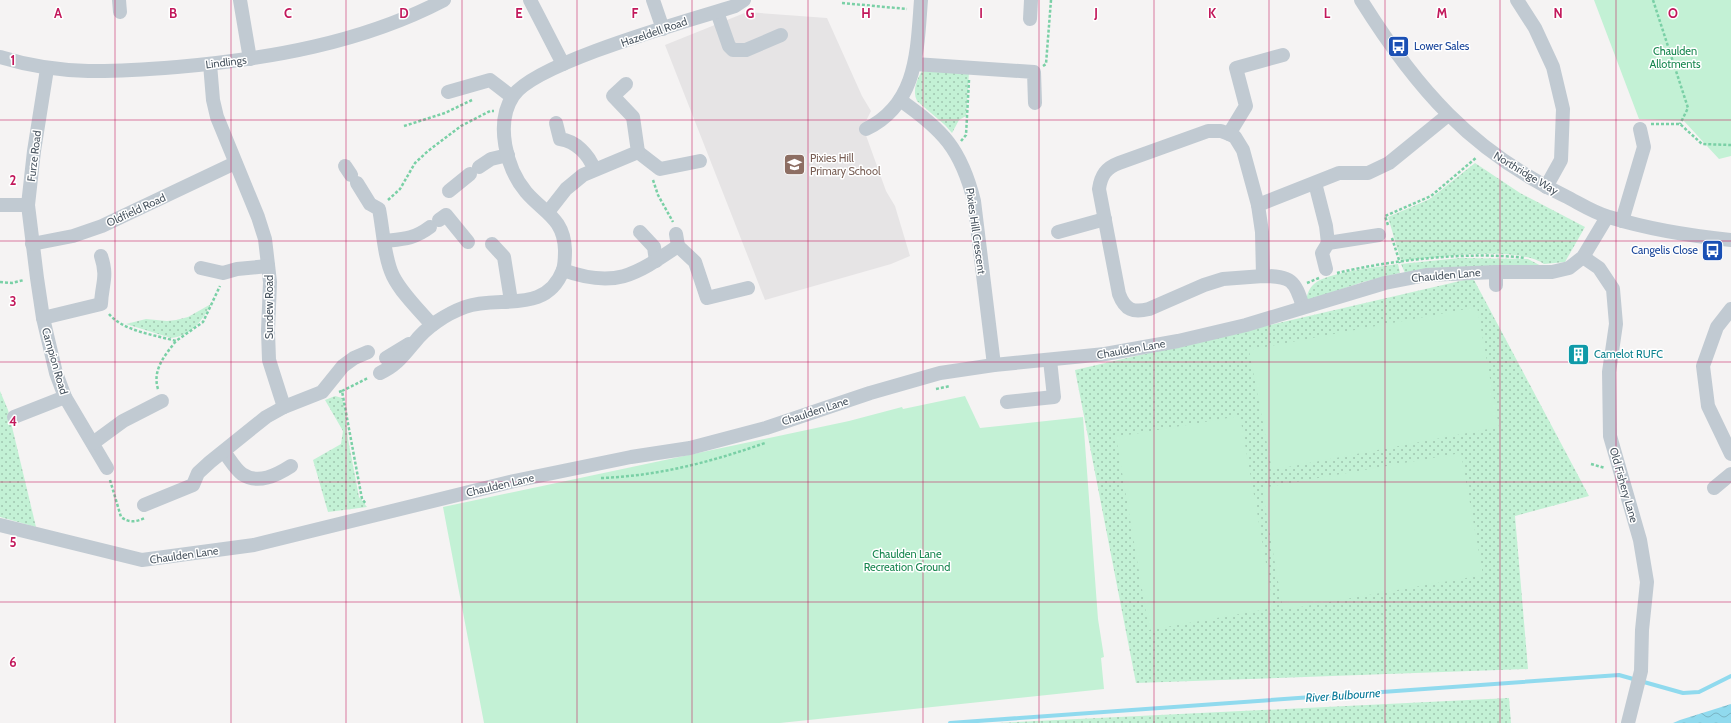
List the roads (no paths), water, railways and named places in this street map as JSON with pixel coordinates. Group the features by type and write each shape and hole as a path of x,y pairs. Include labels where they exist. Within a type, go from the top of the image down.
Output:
{"street":[{"path":"240,0 250,58"},
{"name":"Lindlings","path":"0,57 47,69 120,72 210,64 300,50 352,37 391,24 444,0"},
{"path":"530,0 563,64"},
{"path":"653,0 663,29"},
{"name":"Hazeldell Road","path":"512,97 520,87 530,80 563,64 663,29 735,6 744,0"},
{"path":"1030,19 1031,0"},
{"name":"Northridge Way","path":"1361,0 1422,87 1448,115 1486,149 1514,168 1546,187 1607,217 1707,238 1731,240"},
{"path":"1517,0 1535,28 1552,67 1563,109 1561,160 1546,187"},
{"path":"866,129 879,123 900,100 916,64 920,5"},
{"path":"717,12 729,46 733,50 746,50 781,35"},
{"path":"1228,134 1246,106 1236,68 1283,55"},
{"name":"Sundew Road","path":"210,64 213,100 217,117 258,217 264,239 270,282 268,331 269,360 284,407"},
{"path":"916,64 1028,72 1035,103"},
{"name":"Furze Road","path":"32,244 28,205 34,151 47,69"},
{"path":"380,373 400,361 414,343 432,325 448,314 466,306 486,302 526,301 536,298 546,293 563,270 565,255 563,233 548,212 526,192 516,176 508,155 503,137 505,114 512,97 490,80 448,92"},
{"path":"626,84 613,96 633,117 638,152 660,169 700,161"},
{"name":"Pixies Hill Crescent","path":"900,100 924,116 939,130 953,147 969,182 974,201 994,365"},
{"path":"1258,205 1339,173 1368,173 1389,163 1448,115"},
{"path":"556,123 560,139 568,140 590,158 594,169"},
{"path":"1622,221 1644,147 1640,129"},
{"path":"1263,276 1262,232 1258,205 1243,150 1235,138 1221,131 1208,131 1111,166 1105,171 1099,189 1119,294 1126,308 1131,311 1150,309 1204,285 1223,279 1263,276 1279,276 1288,279 1294,284 1302,307"},
{"path":"548,212 575,181 594,169 638,152"},
{"path":"450,191 491,159 508,155"},
{"name":"Oldfield Road","path":"32,244 73,236 102,226 235,163"},
{"path":"351,175 370,204 379,209 387,260 392,276 432,325"},
{"path":"1316,183 1326,226 1328,243 1322,253 1326,269"},
{"path":"0,206 28,205"},
{"path":"385,241 408,239 419,235 446,215 468,242"},
{"name":"Chaulden Lane","path":"0,525 142,560 254,545 514,481 631,457 690,448 766,428 870,393 940,373 994,365 1104,354 1178,341 1246,325 1302,307 1405,279 1450,273 1496,278 1552,272 1569,268 1583,257 1607,217"},
{"path":"1058,232 1105,219"},
{"path":"640,232 654,247 656,261"},
{"path":"1328,243 1386,233"},
{"path":"563,270 602,280 614,279 643,270 656,261 677,240 695,262 707,298 748,288"},
{"name":"Campion Road","path":"32,244 43,318 56,374 65,397 75,416 106,468"},
{"path":"492,244 504,257 511,301"},
{"path":"43,318 101,304 102,289 106,277 101,256"},
{"name":"Old Fishery Lane","path":"1583,257 1599,268 1613,289 1616,324 1609,372 1610,436 1640,540 1648,582 1642,630 1641,671 1628,723"},
{"path":"201,268 223,274 237,269 268,266"},
{"path":"1731,309 1717,328 1703,366 1708,406 1731,454"},
{"path":"386,358 404,346 414,343"},
{"path":"144,505 193,485 198,473 266,417 284,407 322,392 343,366 354,358 368,352"},
{"path":"1007,402 1054,397 1050,360"},
{"path":"14,417 65,397"},
{"path":"93,444 123,421 162,401"},
{"path":"224,452 242,474 255,478 265,478 277,475 291,466"},
{"path":"1714,488 1731,474"}],"water":[{"path":"1731,704 1731,723 1673,723 1680,720"}],"waterway":[{"name":"River Bulbourne","path":"950,723 1619,675 1683,693 1699,692 1731,676"}],"place":[{"name":"Lower Sales","path":"1398,46"},
{"name":"Pixies Hill Primary School","path":"794,164"},
{"name":"Cangelis Close","path":"1713,250"},
{"name":"Camelot RUFC","path":"1578,354"}],"park label":[{"name":"Chaulden Allotments","path":"1675,57"},
{"name":"Chaulden Lane Recreation Ground","path":"907,560"}]}
